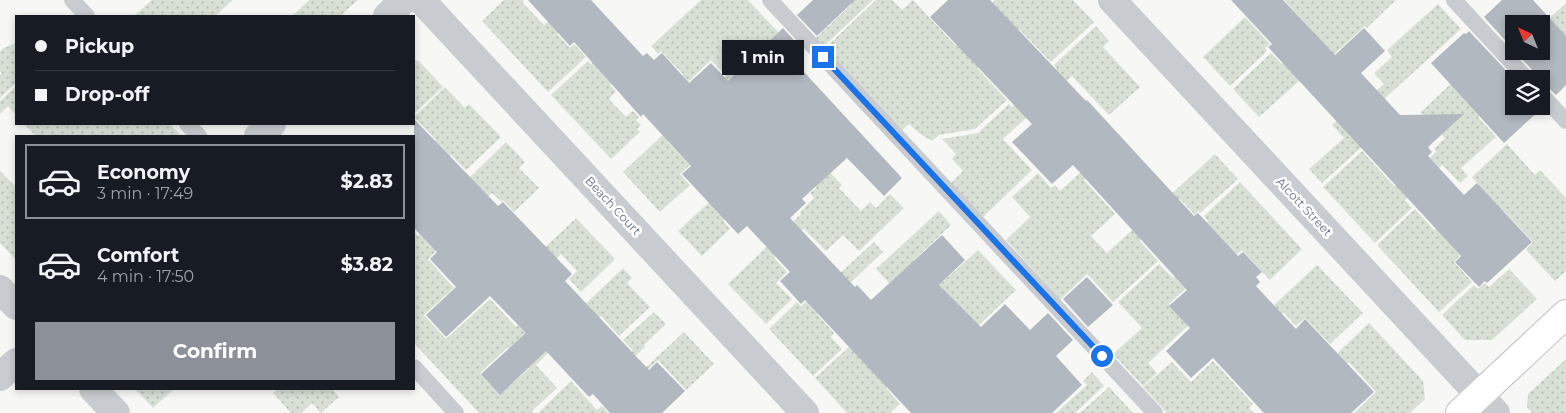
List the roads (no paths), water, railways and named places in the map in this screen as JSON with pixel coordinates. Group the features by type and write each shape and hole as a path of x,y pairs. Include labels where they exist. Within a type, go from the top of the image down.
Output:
{"street":[{"path":"388,15 404,0"},
{"name":"Beach Court","path":"421,0 805,413"},
{"name":"Alcott Street","path":"1112,0 1488,404"},
{"path":"259,135 271,125"},
{"path":"0,289 15,305"},
{"path":"1460,413 1488,404 1566,314"},
{"path":"0,377 15,363"},
{"path":"94,390 116,413"}],"lane":[{"path":"72,0 86,15"},
{"path":"770,0 1155,413"},
{"path":"1454,0 1519,70"},
{"path":"1550,104 1566,121"},
{"path":"188,125 198,135"},
{"path":"415,368 456,413"}]}
